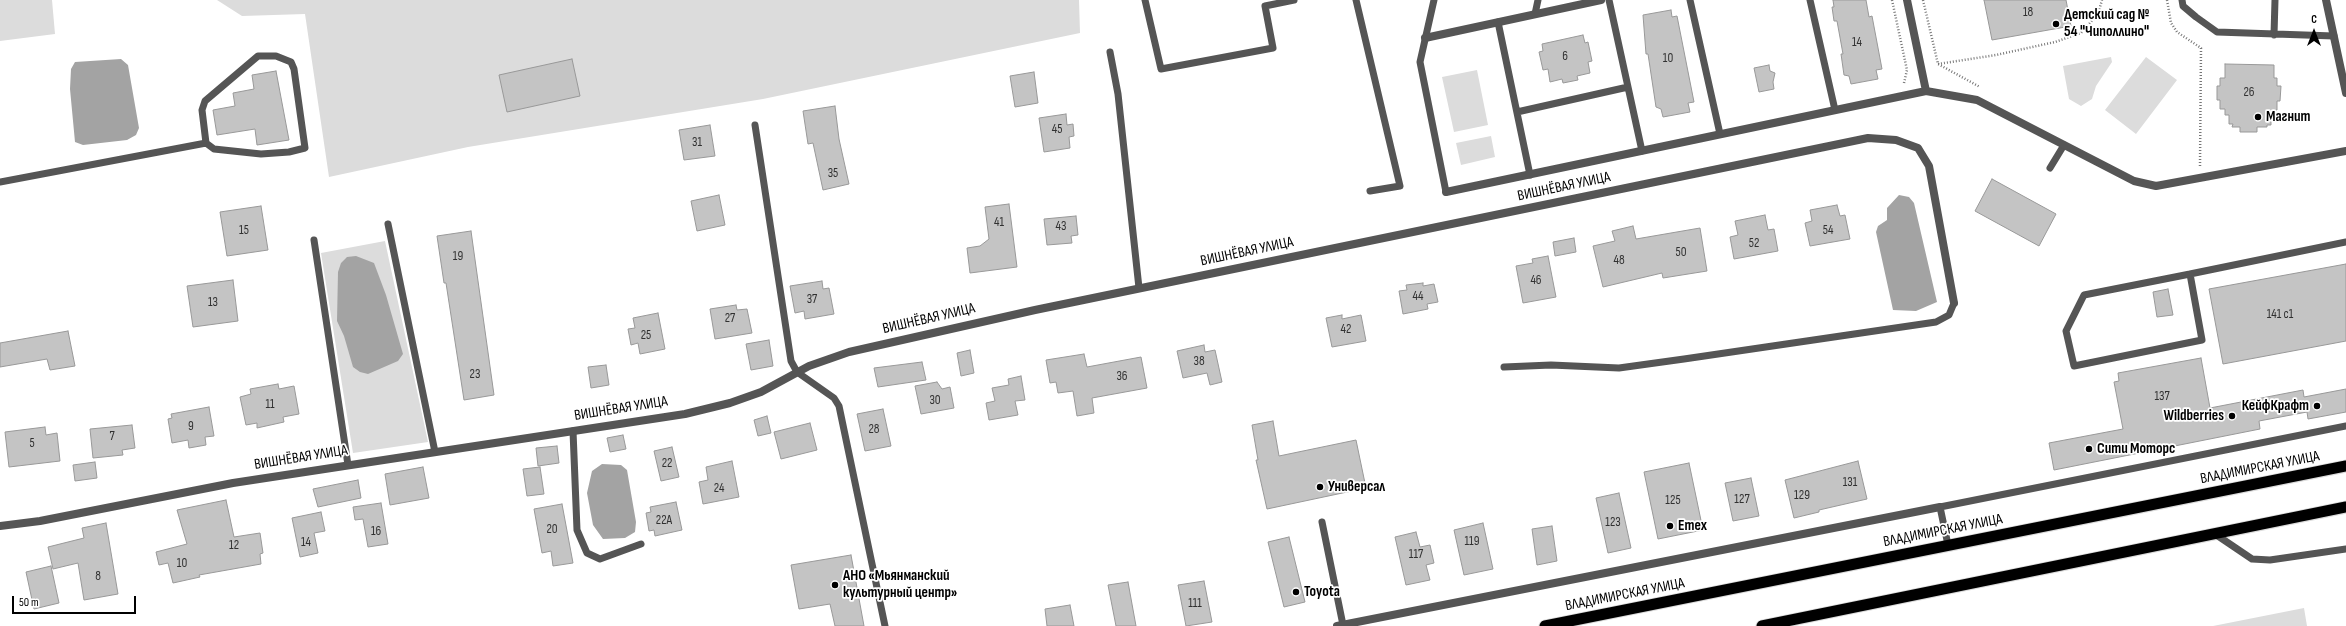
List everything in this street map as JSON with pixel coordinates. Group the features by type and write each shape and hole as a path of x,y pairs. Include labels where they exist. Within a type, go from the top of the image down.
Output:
{"highway":[{"name":"ВЛАДИМИРСКАЯ УЛИЦА","path":"1545,626 2346,466"},
{"path":"1762,626 2346,507"}],"street":[{"path":"1425,38 1601,0"},
{"path":"1907,0 1926,91"},
{"path":"2326,0 2346,93"},
{"path":"1446,192 1926,91 1977,100 2134,180 2156,186 2346,151"},
{"name":"ВИШНЁВАЯ УЛИЦА","path":"0,526 40,521 233,483 685,414 730,403 761,392 797,372 849,352 1139,288 1868,138 1896,140 1918,148 1928,166 1954,303"},
{"path":"1340,625 1940,507"}],"lane":[{"path":"1145,0 1161,69 1273,48 1265,6 1294,0"},
{"path":"1356,0 1400,186 1370,191"},
{"path":"1434,0 1420,62 1446,192"},
{"path":"1535,14 1538,0"},
{"path":"1609,0 1642,151"},
{"path":"1690,0 1720,134"},
{"path":"1810,0 1835,110"},
{"path":"2182,0 2183,6 2196,18 2217,32 2334,36"},
{"path":"2274,0 2274,35"},
{"path":"1498,22 1530,175"},
{"path":"1110,52 1118,94 1139,288"},
{"path":"0,182 206,143 214,148 261,154 289,152 305,148 294,69 291,62 276,56 258,56 205,101 202,110 206,143"},
{"path":"1517,112 1628,87"},
{"path":"755,125 791,361 797,372 834,398 839,406 885,626"},
{"path":"2050,168 2064,145"},
{"path":"388,224 435,452"},
{"path":"314,240 348,465"},
{"path":"2190,274 2202,340 2074,366 2066,331 2084,295 2346,242"},
{"path":"1504,367 1552,365 1619,368 1692,358 1936,322 1949,315 1954,303"},
{"path":"1948,546 1940,507 2346,426"},
{"path":"573,431 577,530 587,553 600,559 641,544"},
{"path":"1322,522 1340,625"},
{"path":"2216,534 2252,559 2270,560 2346,548"}],"path":[{"path":"1892,0 1907,70 1907,77 1904,84 1892,88 1895,98"},
{"path":"1923,0 1938,64 1985,90"},
{"path":"1938,64 1996,55 2055,42 2081,33 2098,14 2102,0"},
{"path":"2167,0 2171,23 2177,32 2201,48 2200,166"},
{"path":"2194,168 2208,165"}],"shaded area":[{"path":"0,0 52,0 55,34 0,41"},
{"path":"217,0 1079,0 1080,33 763,99 468,147 329,177 305,14 242,16"},
{"path":"2111,57 2112,62 2096,86 2092,99 2081,106 2069,99 2063,66"},
{"path":"2146,57 2177,80 2136,134 2105,110"},
{"path":"121,59 128,65 139,128 136,135 127,140 83,145 75,142 70,89 71,69 75,62"},
{"path":"1477,70 1488,125 1454,132 1442,77"},
{"path":"1491,136 1495,157 1461,165 1456,143"},
{"path":"1899,195 1909,197 1914,203 1937,302 1916,311 1893,310 1876,232 1878,226 1887,220 1887,208"},
{"path":"385,241 428,442 353,453 321,253"},
{"path":"356,256 374,263 386,295 403,354 398,361 368,374 360,372 353,367 344,336 337,321 338,272 341,263 347,257"},
{"path":"602,464 621,465 627,470 636,522 635,532 625,538 603,539 593,525 587,493 592,471"},
{"path":"2304,608 2307,626 2213,626"}],"building":[{"path":"1833,0 1866,0 1869,17 1872,16 1882,69 1876,70 1878,79 1851,84 1849,76 1844,75 1841,54 1843,54 1837,21 1834,21 1832,7 1834,7"},
{"path":"1984,0 2066,0 2071,26 1992,40"},
{"path":"1671,10 1672,17 1677,16 1694,102 1688,103 1690,112 1663,117 1661,109 1656,107 1648,54 1646,54 1643,15"},
{"path":"1583,35 1585,43 1588,42 1592,61 1588,62 1590,73 1577,76 1578,80 1563,83 1562,79 1550,82 1548,69 1543,70 1539,52 1543,51 1542,44"},
{"path":"572,59 580,96 507,112 499,75"},
{"path":"2225,64 2274,65 2274,78 2277,78 2277,86 2281,86 2280,101 2277,101 2277,110 2274,110 2274,116 2271,115 2271,125 2267,125 2267,127 2257,127 2257,132 2240,132 2240,127 2232,127 2233,124 2229,124 2229,115 2225,115 2225,109 2220,109 2220,100 2217,100 2217,86 2220,86 2220,78 2225,78"},
{"path":"1769,65 1770,71 1775,73 1773,82 1774,89 1759,92 1754,68"},
{"path":"276,71 289,140 257,145 255,129 217,135 213,110 235,106 233,93 254,89 252,75"},
{"path":"1034,72 1038,103 1015,107 1010,76"},
{"path":"835,106 839,139 849,184 823,190 813,143 808,144 803,111"},
{"path":"1066,114 1067,125 1073,124 1074,136 1069,137 1070,148 1044,152 1039,118"},
{"path":"710,125 715,156 684,160 679,130"},
{"path":"1992,179 2056,214 2039,246 1975,211"},
{"path":"719,195 725,225 697,231 691,201"},
{"path":"1009,204 1017,267 970,273 967,248 980,246 989,239 985,207"},
{"path":"1837,205 1840,216 1845,215 1850,239 1810,246 1805,223 1812,221 1810,210"},
{"path":"261,206 268,250 227,256 220,212"},
{"path":"1765,215 1768,230 1774,229 1778,251 1734,259 1730,237 1738,235 1735,221"},
{"path":"1076,216 1078,235 1071,236 1072,243 1047,245 1044,219"},
{"path":"1633,226 1636,239 1700,228 1707,271 1663,278 1662,273 1603,287 1593,246 1615,241 1612,231"},
{"path":"471,231 494,395 464,400 446,283 444,283 437,236"},
{"path":"1574,238 1576,252 1555,256 1553,242"},
{"path":"1548,256 1556,297 1523,303 1516,266 1533,263 1532,259"},
{"path":"2346,264 2346,341 2223,364 2209,289"},
{"path":"233,280 238,321 193,327 187,286"},
{"path":"822,281 823,289 829,288 834,314 805,319 804,311 795,313 790,286"},
{"path":"1423,283 1423,286 1434,284 1438,302 1427,304 1428,309 1403,314 1399,291 1407,290 1406,285"},
{"path":"2168,289 2173,315 2157,317 2153,292"},
{"path":"736,305 737,310 747,309 752,333 715,339 710,309"},
{"path":"658,313 665,349 640,354 638,343 631,345 628,329 635,328 633,318"},
{"path":"1342,315 1342,319 1361,315 1366,341 1332,347 1326,318"},
{"path":"68,331 75,366 50,370 47,359 0,367 0,343"},
{"path":"769,340 773,366 751,370 746,344"},
{"path":"1204,345 1205,352 1215,350 1222,382 1210,385 1207,373 1183,378 1177,351"},
{"path":"970,350 974,373 961,376 957,353"},
{"path":"1084,354 1087,367 1141,357 1147,388 1092,398 1094,413 1077,416 1073,391 1058,393 1056,382 1050,383 1046,360"},
{"path":"2201,358 2210,408 2303,390 2304,397 2346,389 2346,412 2308,419 2307,412 2259,421 2260,429 2054,470 2049,443 2123,429 2114,382 2119,381 2118,373"},
{"path":"922,362 926,380 878,387 874,368"},
{"path":"606,365 609,385 591,388 588,367"},
{"path":"1021,376 1025,400 1015,401 1018,415 989,420 986,403 995,401 992,388 1009,385 1008,379"},
{"path":"937,382 942,389 950,387 954,408 921,414 915,386"},
{"path":"278,384 279,389 294,386 299,414 283,417 284,422 257,428 257,423 246,425 240,397 251,394 250,389"},
{"path":"209,407 214,436 205,437 206,445 189,448 188,440 172,443 168,419 172,418 171,414"},
{"path":"883,409 891,446 865,451 857,414"},
{"path":"767,416 771,433 758,436 754,420"},
{"path":"1273,421 1279,456 1356,440 1366,488 1267,509 1256,460 1258,460 1252,425"},
{"path":"810,423 817,450 781,459 774,432"},
{"path":"132,425 135,448 122,450 123,455 93,458 90,429"},
{"path":"45,427 46,435 57,433 60,461 9,467 5,432"},
{"path":"623,435 626,449 610,452 607,438"},
{"path":"557,446 559,463 538,466 536,448"},
{"path":"672,447 679,477 661,481 654,451"},
{"path":"732,461 739,497 703,504 699,482 708,480 706,467"},
{"path":"1858,461 1867,499 1819,510 1819,512 1794,518 1785,480"},
{"path":"95,462 97,478 75,481 73,465"},
{"path":"1689,463 1703,530 1658,539 1644,472"},
{"path":"423,467 429,498 390,505 385,474"},
{"path":"540,467 544,494 527,496 523,469"},
{"path":"1751,478 1759,516 1733,521 1725,483"},
{"path":"358,480 361,498 318,507 313,489"},
{"path":"1619,493 1631,548 1608,553 1596,498"},
{"path":"226,500 234,537 260,533 263,553 260,554 261,564 199,575 200,577 173,583 168,563 159,565 156,552 187,544 177,510"},
{"path":"676,502 682,530 655,536 654,530 649,531 646,513 651,512 650,507"},
{"path":"381,503 388,544 368,547 363,519 355,520 353,507"},
{"path":"562,504 573,563 553,566 551,551 542,553 534,509"},
{"path":"321,512 325,531 314,533 318,553 300,557 292,518"},
{"path":"106,523 118,594 84,600 78,563 53,569 48,547 84,538 82,528"},
{"path":"1483,523 1493,569 1464,575 1454,530"},
{"path":"1552,526 1557,561 1537,565 1532,529"},
{"path":"1416,532 1420,547 1430,545 1434,563 1426,565 1430,580 1406,585 1395,537"},
{"path":"1289,537 1305,602 1284,607 1268,542"},
{"path":"851,555 864,626 835,626 830,604 799,609 791,565"},
{"path":"51,566 59,603 34,609 26,572"},
{"path":"1204,581 1212,622 1186,626 1178,585"},
{"path":"1128,582 1136,626 1116,626 1108,585"},
{"path":"1070,605 1074,626 1047,626 1045,609"}],"place":[{"name":"Детский сад № 54 \"Чиполлино\"","path":"2056,24"},
{"name":"Магнит","path":"2258,117"},
{"name":"КейфКрафт","path":"2317,406"},
{"name":"Wildberries","path":"2232,416"},
{"name":"Сити Моторс","path":"2089,449"},
{"name":"Универсал","path":"1320,487"},
{"name":"Emex","path":"1670,526"},
{"name":"АНО «Мьянманский культурный центр»","path":"835,585"},
{"name":"Toyota","path":"1296,592"}]}
